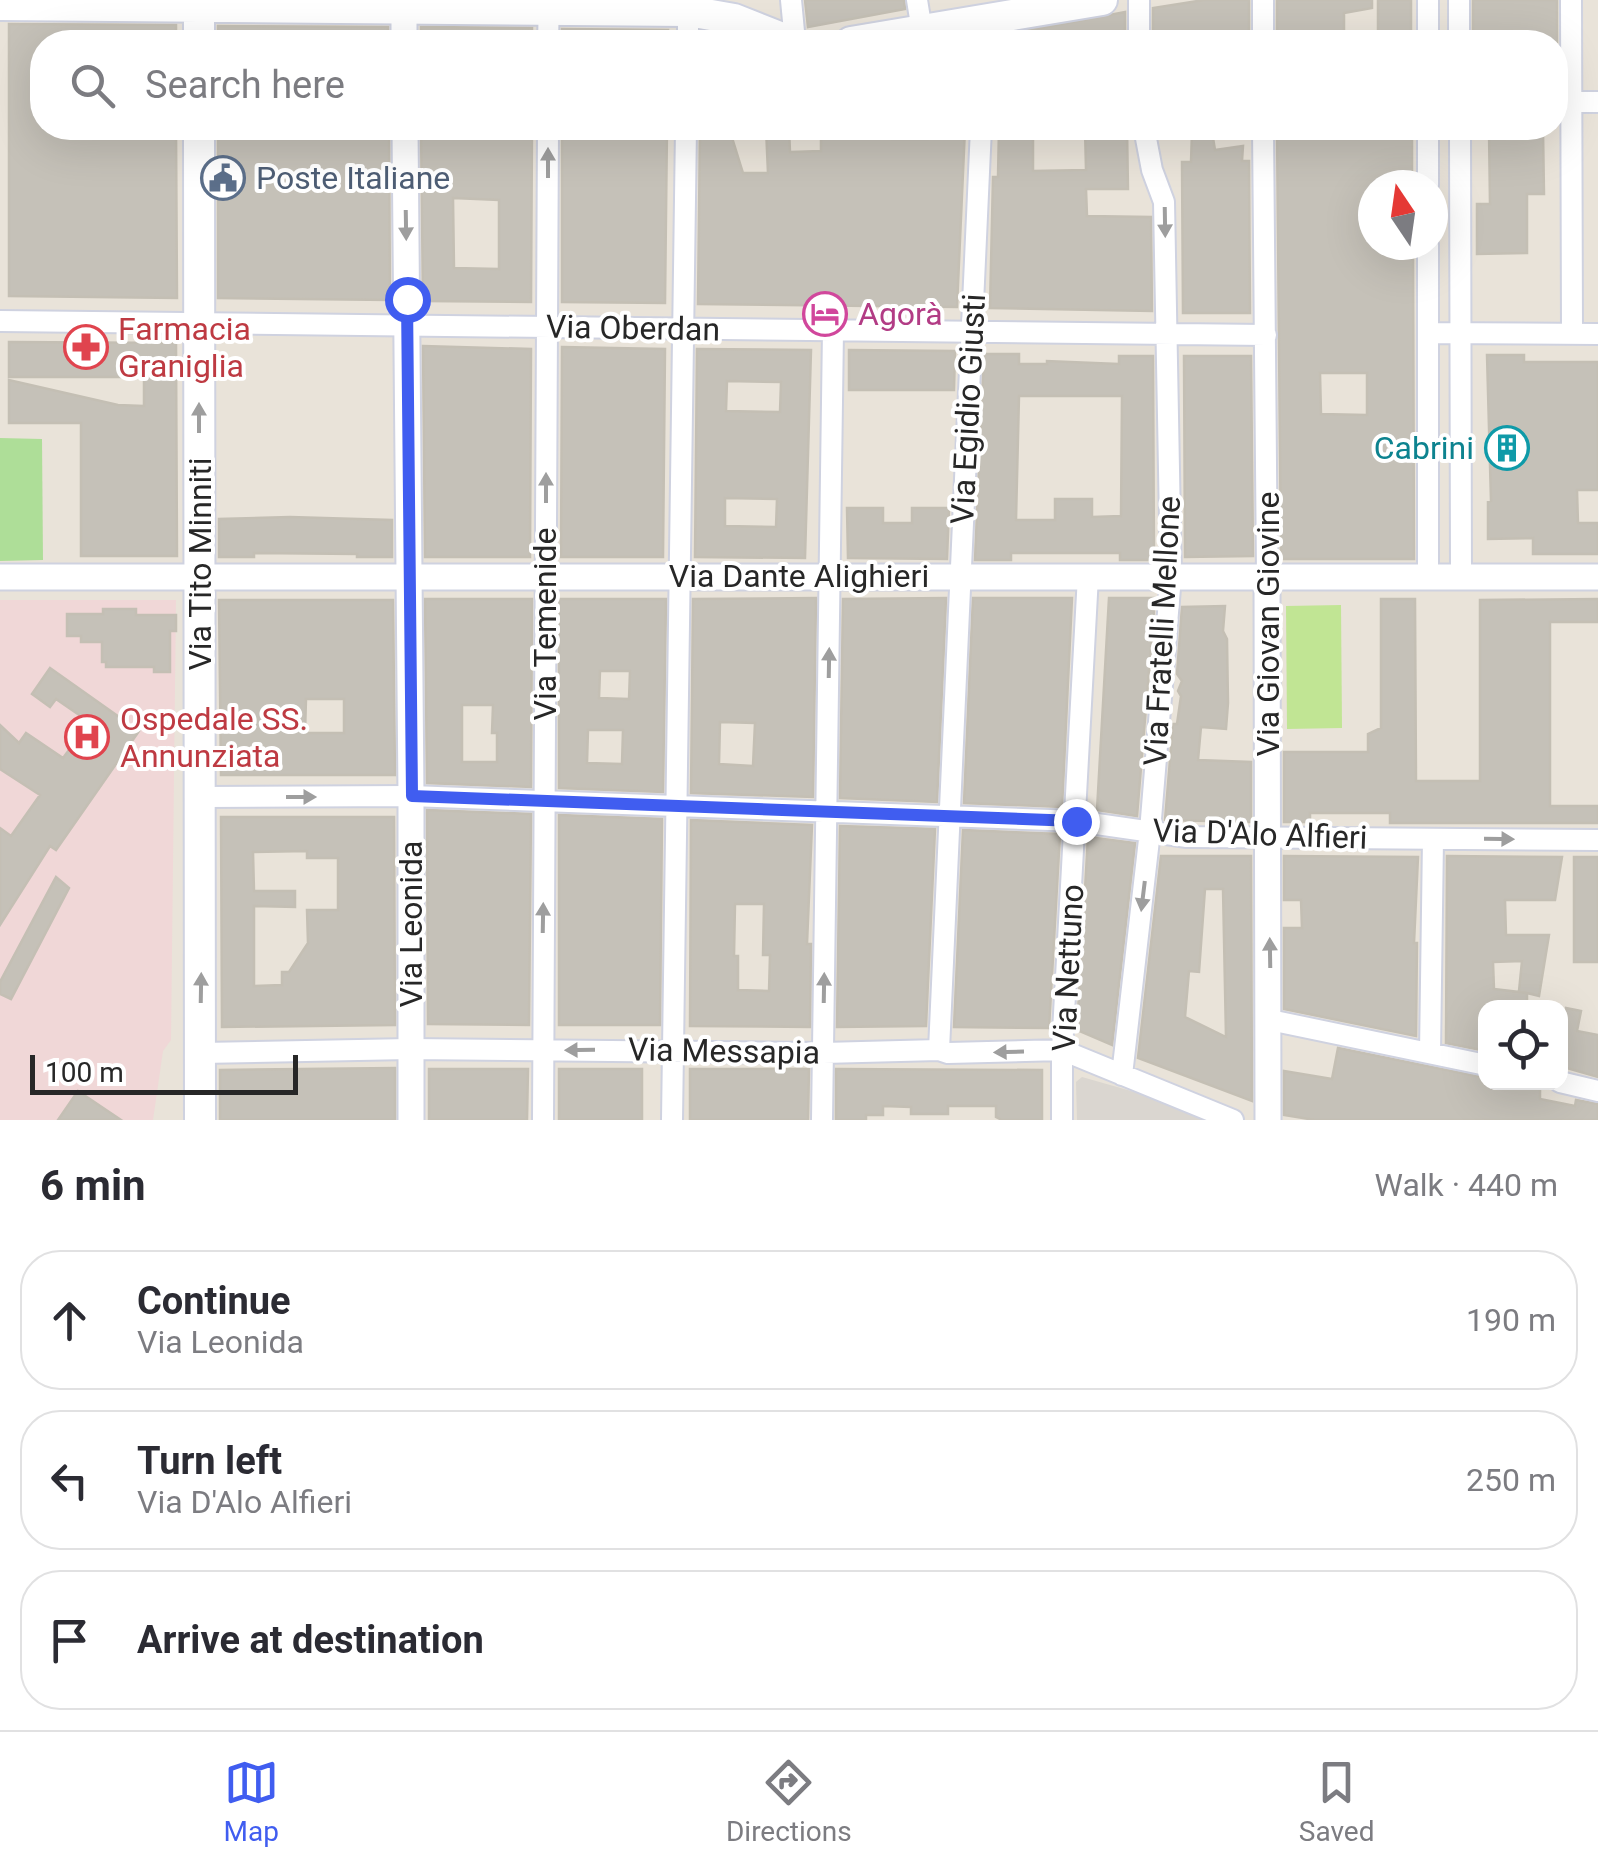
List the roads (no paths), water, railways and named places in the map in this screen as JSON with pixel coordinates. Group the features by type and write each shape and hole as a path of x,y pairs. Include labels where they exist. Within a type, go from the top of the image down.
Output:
{"main road":[{"path":"993,30 1102,0"},
{"path":"199,3 199,30"},
{"path":"0,5 549,5 688,11 734,19 763,30"},
{"name":"Via Tito Minniti","path":"199,140 203,797 200,1120"}],"street":[{"path":"791,0 793,30"},
{"path":"918,0 922,30"},
{"path":"1139,0 1139,30"},
{"path":"1263,0 1263,30"},
{"path":"1428,0 1428,30"},
{"path":"1458,0 1459,30"},
{"path":"1568,51 1572,0"},
{"path":"404,4 404,30"},
{"path":"548,30 549,5"},
{"path":"688,11 688,30"},
{"path":"1568,102 1598,102"},
{"name":"Via Leonida","path":"405,140 411,1120"},
{"name":"Via Temenide","path":"543,1120 548,140"},
{"path":"672,1120 686,140"},
{"name":"Via Egidio Giusti","path":"939,1050 981,140"},
{"name":"Via Fratelli Mellone","path":"1122,1075 1150,830 1172,576 1164,202 1146,140"},
{"name":"Via Giovan Giovine","path":"1263,140 1268,1120"},
{"path":"1428,140 1428,170"},
{"path":"1460,140 1462,576"},
{"path":"1565,140 1572,333"},
{"path":"1428,260 1428,576"},
{"name":"Via Oberdan","path":"0,321 1266,336"},
{"path":"822,1120 832,330"},
{"path":"1428,333 1598,334"},
{"name":"Via Nettuno","path":"1062,1120 1062,1050 1088,576"},
{"name":"Via Dante Alighieri","path":"0,577 1598,577"},
{"name":"Via D'Alo Alfieri","path":"203,797 412,796 1076,821 1187,837 1598,840"},
{"path":"1430,1053 1433,839"},
{"path":"1270,1020 1478,1063"},
{"name":"Via Messapia","path":"201,1054 410,1049 823,1053 939,1050 948,1054 1062,1050 1233,1120"},
{"path":"1568,1084 1598,1090"}],"place":[{"name":"Poste Italiane","path":"223,178"},
{"name":"Agorà","path":"825,314"},
{"name":"Farmacia Graniglia","path":"86,347"},
{"name":"Cabrini","path":"1507,448"},
{"name":"Ospedale SS. Annunziata","path":"87,737"}]}
